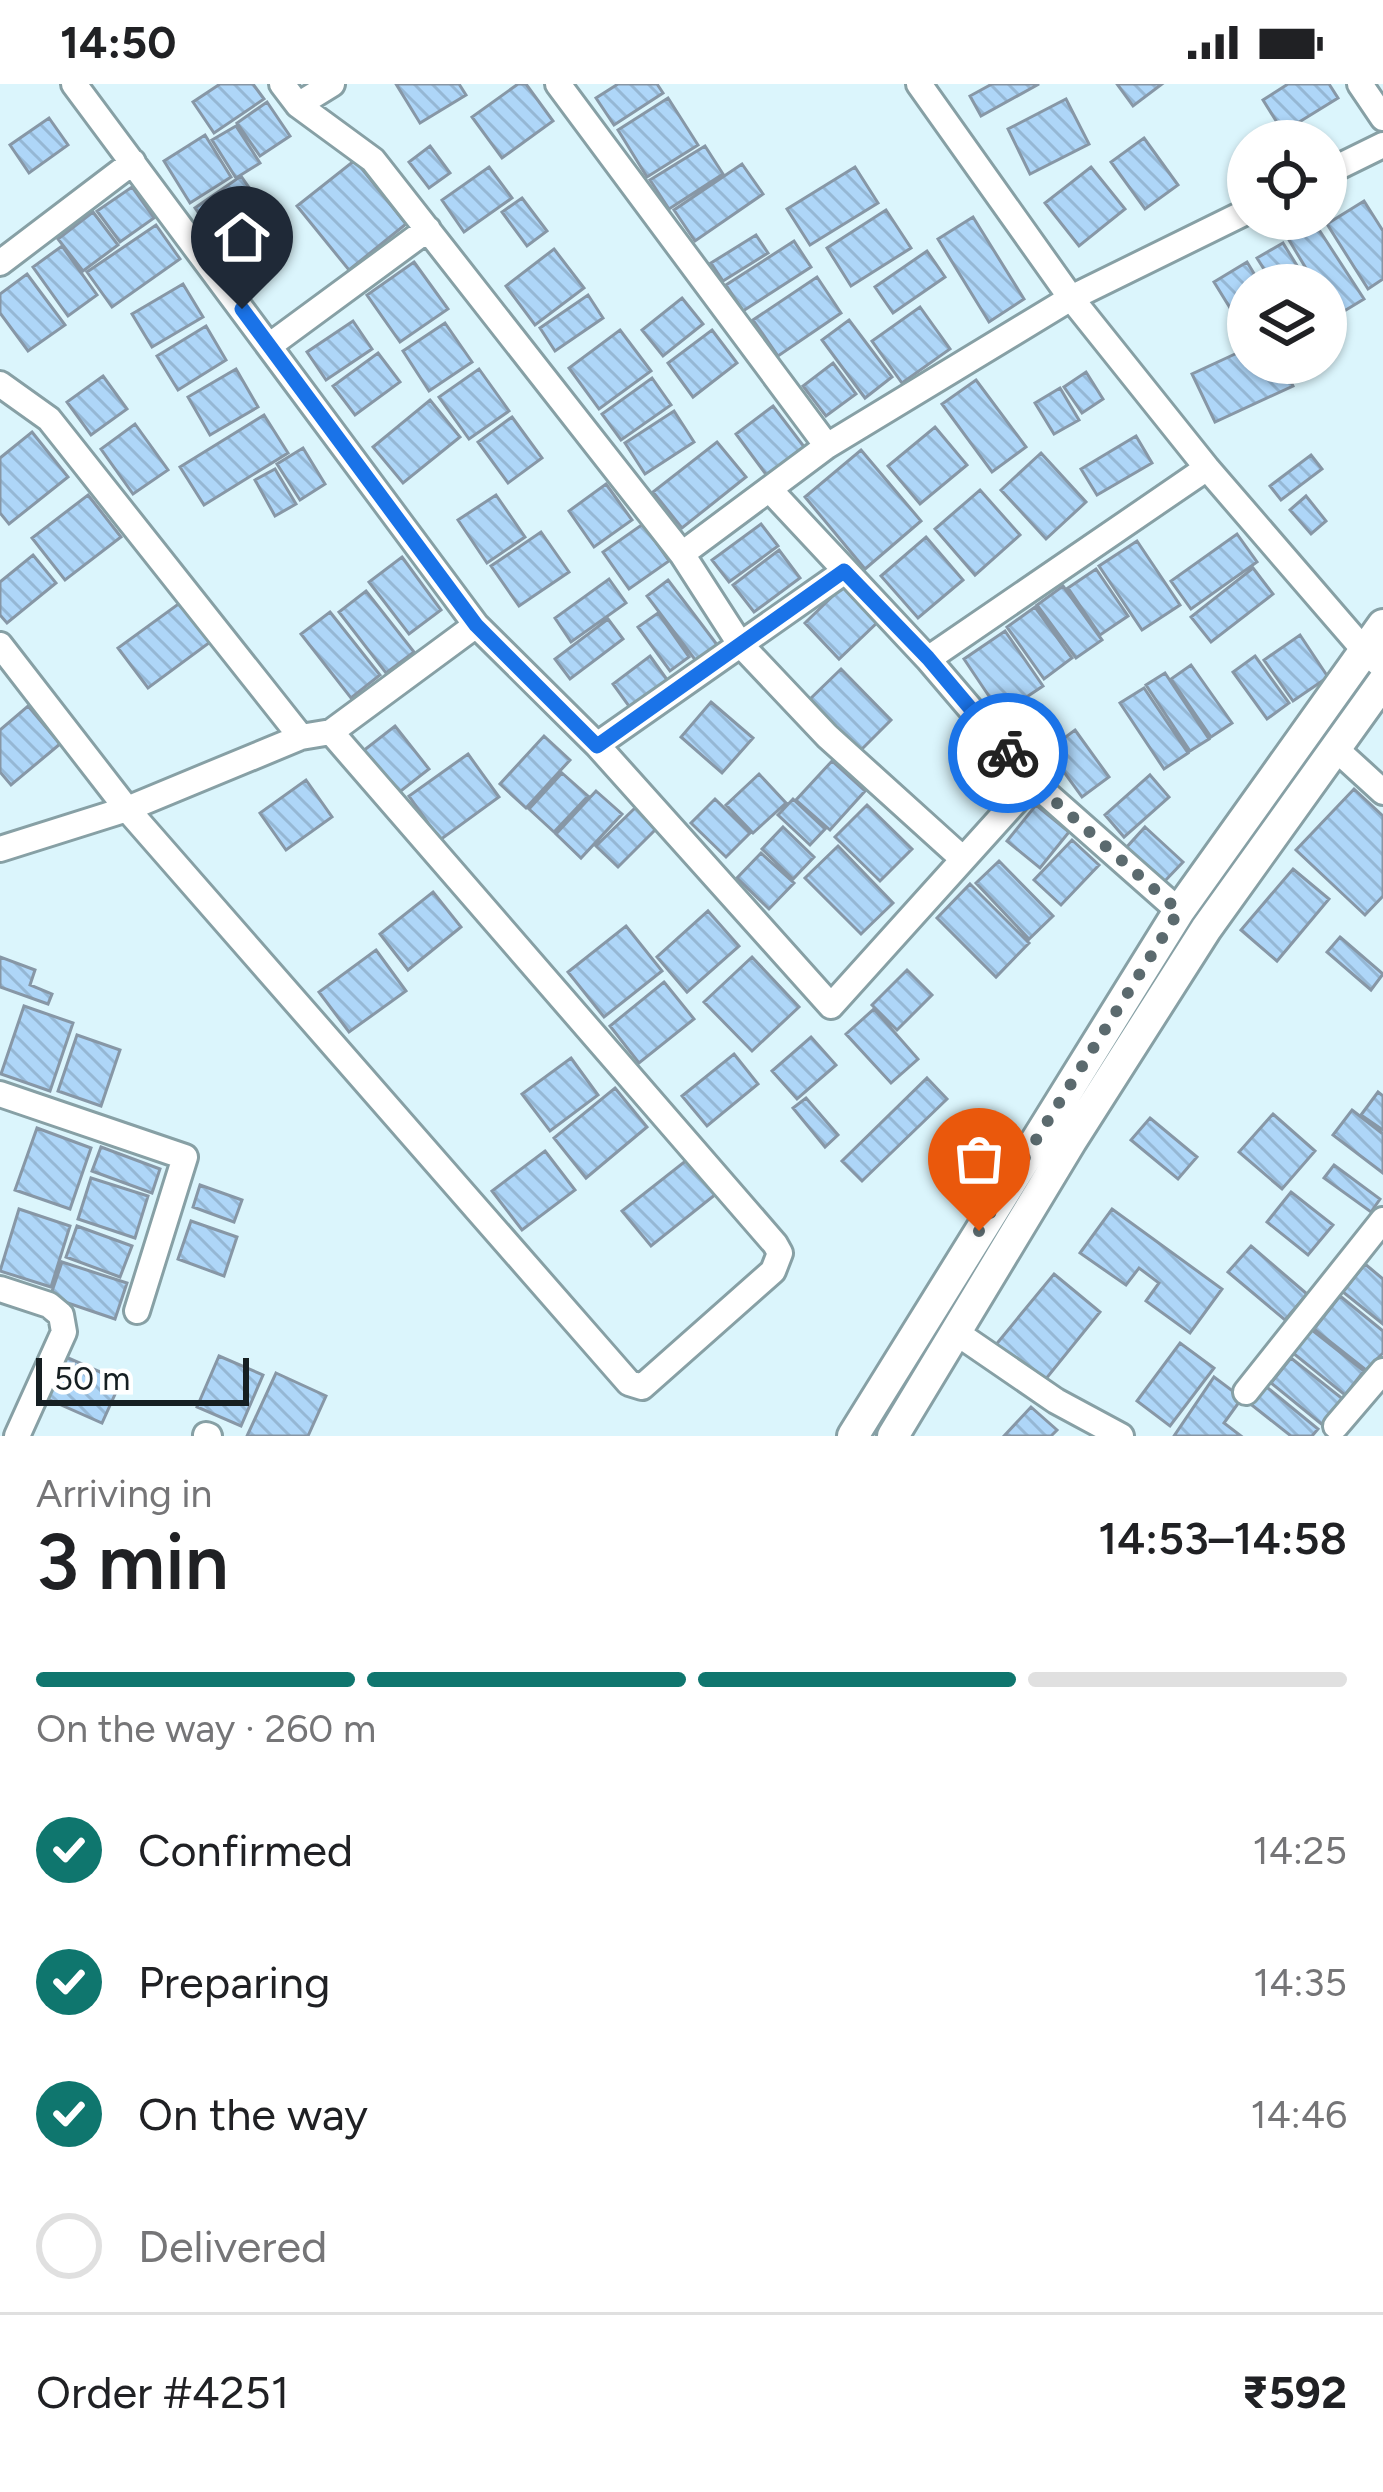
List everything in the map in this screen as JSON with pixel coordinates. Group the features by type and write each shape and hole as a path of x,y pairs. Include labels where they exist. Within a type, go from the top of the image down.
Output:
{"street":[{"path":"74,84 476,625 597,746 831,1006 1033,782"},
{"path":"282,84 298,105 373,160 682,554 740,644 827,736 963,860"},
{"path":"298,105 332,84"},
{"path":"558,84 827,446"},
{"path":"919,84 1071,298 1207,468 1373,658"},
{"path":"1360,84 1383,118"},
{"path":"1347,163 1383,145"},
{"path":"0,263 134,162"},
{"path":"682,554 827,446 1071,298 1227,221"},
{"path":"269,346 428,229"},
{"path":"0,384 49,419 301,737"},
{"path":"928,658 1207,468"},
{"path":"770,490 928,658 1033,782 1179,911"},
{"path":"597,746 844,571"},
{"path":"2,852 128,809 301,737 331,732 476,625"},
{"path":"853,1436 1179,911 1373,658 1383,625"},
{"path":"0,645 128,809 629,1383 642,1387 773,1270 780,1253 331,732"},
{"path":"893,1436 953,1331 1206,929 1383,682"},
{"path":"1336,749 1383,792"},
{"path":"0,1094 185,1157 136,1311"},
{"path":"1246,1392 1383,1220"},
{"path":"0,1289 49,1305 62,1315 64,1332 17,1436"},
{"path":"953,1331 1056,1401 1121,1436"},
{"path":"1336,1426 1383,1371"}],"building":[{"path":"220,84 253,84 264,99 214,133 193,102"},
{"path":"396,84 459,84 466,95 420,123"},
{"path":"518,84 526,84 553,121 502,158 472,117"},
{"path":"618,84 657,84 663,93 614,125 596,98"},
{"path":"992,84 1039,84 981,116 970,96"},
{"path":"1117,84 1162,84 1133,106"},
{"path":"1288,84 1329,84 1338,98 1302,120 1276,120 1263,100"},
{"path":"668,98 698,145 647,177 618,130"},
{"path":"1066,99 1089,144 1030,174 1008,129"},
{"path":"267,102 290,136 260,156 237,123"},
{"path":"49,118 68,145 29,173 10,145"},
{"path":"236,126 260,163 236,178 212,140"},
{"path":"205,135 231,177 190,203 164,161"},
{"path":"1144,138 1178,185 1145,209 1111,162"},
{"path":"430,146 450,173 429,188 409,162"},
{"path":"705,146 723,174 669,209 650,180"},
{"path":"355,160 406,224 349,270 297,206"},
{"path":"742,164 763,194 695,241 674,210"},
{"path":"489,167 512,198 464,232 442,200"},
{"path":"855,167 878,203 810,245 787,209"},
{"path":"1091,167 1125,209 1079,246 1045,203"},
{"path":"241,176 277,228 231,260 195,208"},
{"path":"132,187 154,218 120,242 97,211"},
{"path":"522,198 547,231 527,246 502,212"},
{"path":"1364,201 1383,231 1383,279 1368,289 1337,240 1347,240 1347,212"},
{"path":"886,210 911,248 851,286 827,248"},
{"path":"93,212 118,245 83,271 58,239"},
{"path":"973,217 1024,299 989,322 938,239"},
{"path":"156,225 180,259 112,307 87,272"},
{"path":"756,235 768,253 723,281 711,263"},
{"path":"1289,240 1326,240 1341,264 1303,264"},
{"path":"794,241 811,267 743,311 726,285"},
{"path":"1283,243 1296,264 1261,264 1257,258"},
{"path":"62,246 97,295 68,316 33,267"},
{"path":"554,249 584,288 535,325 506,286"},
{"path":"927,251 945,277 893,313 875,287"},
{"path":"414,262 448,309 400,342 367,295"},
{"path":"1347,273 1364,299 1347,309"},
{"path":"27,274 65,325 28,351 0,313 0,294"},
{"path":"1227,274 1227,303 1214,282"},
{"path":"817,277 841,313 778,356 753,320"},
{"path":"183,284 203,317 152,347 132,314"},
{"path":"588,295 603,318 555,351 540,328"},
{"path":"682,298 703,324 663,356 642,330"},
{"path":"920,307 950,349 902,383 872,341"},
{"path":"849,320 892,377 865,398 822,340"},
{"path":"353,321 372,349 326,380 307,352"},
{"path":"445,323 472,362 429,391 403,351"},
{"path":"206,326 226,360 178,390 157,356"},
{"path":"620,330 651,371 599,409 569,368"},
{"path":"712,330 737,363 693,397 668,363"},
{"path":"378,353 400,382 355,415 333,386"},
{"path":"1227,358 1227,384 1293,386 1215,422 1192,374"},
{"path":"833,363 856,394 826,416 803,386"},
{"path":"236,369 258,407 210,435 188,397"},
{"path":"479,369 509,411 469,439 439,397"},
{"path":"1086,372 1103,399 1082,413 1064,387"},
{"path":"103,376 127,409 91,435 67,402"},
{"path":"652,378 671,405 621,440 602,414"},
{"path":"976,380 1026,447 992,472 942,404"},
{"path":"1060,388 1079,420 1054,434 1035,403"},
{"path":"430,400 460,437 403,483 373,447"},
{"path":"773,406 805,448 768,477 736,434"},
{"path":"674,411 694,442 645,474 625,443"},
{"path":"264,415 288,453 204,505 180,467"},
{"path":"512,417 542,458 508,483 478,442"},
{"path":"135,424 168,470 133,494 101,449"},
{"path":"935,427 967,465 920,504 888,466"},
{"path":"32,432 68,477 9,524 0,513 0,458"},
{"path":"1136,436 1152,463 1097,495 1081,469"},
{"path":"717,442 746,477 682,528 653,492"},
{"path":"303,448 325,484 300,500 277,464"},
{"path":"861,450 921,521 865,569 805,497"},
{"path":"1041,453 1086,502 1046,539 1001,490"},
{"path":"1311,455 1322,469 1281,500 1270,486"},
{"path":"275,469 296,504 275,516 255,480"},
{"path":"606,484 632,520 594,547 569,511"},
{"path":"980,490 1020,535 975,575 935,529"},
{"path":"88,495 121,537 65,580 32,538"},
{"path":"496,495 525,537 487,563 458,520"},
{"path":"1306,496 1326,521 1311,534 1290,510"},
{"path":"643,524 669,561 629,589 603,552"},
{"path":"761,524 778,546 729,582 712,560"},
{"path":"541,532 569,572 519,606 491,566"},
{"path":"1237,534 1257,562 1191,609 1171,581"},
{"path":"926,537 963,580 918,618 881,576"},
{"path":"1137,541 1180,605 1142,630 1099,566"},
{"path":"779,550 800,578 754,612 733,585"},
{"path":"33,555 56,583 7,623 0,615 0,582"},
{"path":"402,557 441,610 409,634 369,582"},
{"path":"1253,568 1273,594 1211,642 1191,617"},
{"path":"1096,569 1128,616 1100,635 1068,588"},
{"path":"609,579 626,603 571,642 555,618"},
{"path":"668,580 718,646 696,661 647,596"},
{"path":"846,583 881,619 839,659 805,623"},
{"path":"1063,586 1102,640 1076,658 1037,605"},
{"path":"366,591 414,652 386,673 339,612"},
{"path":"188,597 217,637 148,688 118,648"},
{"path":"1035,607 1072,658 1044,679 1007,627"},
{"path":"330,612 380,675 351,698 301,634"},
{"path":"658,613 689,657 670,671 638,627"},
{"path":"608,619 623,639 570,679 555,659"},
{"path":"1005,631 1043,686 1001,714 964,659"},
{"path":"1300,635 1328,677 1293,701 1264,660"},
{"path":"650,656 668,681 631,709 613,684"},
{"path":"1255,656 1289,703 1267,719 1233,672"},
{"path":"1191,665 1232,723 1211,737 1171,679"},
{"path":"841,669 891,720 859,752 808,701"},
{"path":"1165,673 1209,739 1190,751 1146,685"},
{"path":"1144,688 1188,753 1164,769 1120,703"},
{"path":"711,702 753,738 722,773 681,737"},
{"path":"28,706 60,744 11,785 0,772 0,730"},
{"path":"395,726 429,769 397,794 363,751"},
{"path":"1075,730 1109,777 1082,797 1048,750"},
{"path":"544,736 570,760 526,808 500,784"},
{"path":"468,754 499,797 440,840 409,796"},
{"path":"832,761 865,791 830,830 796,800"},
{"path":"562,773 588,796 554,832 529,809"},
{"path":"759,774 786,803 753,833 726,805"},
{"path":"1150,775 1169,797 1124,837 1105,815"},
{"path":"306,780 332,817 286,850 260,813"},
{"path":"1354,789 1383,816 1383,896 1365,915 1296,850"},
{"path":"596,791 622,814 581,858 556,834"},
{"path":"715,799 750,833 726,857 691,823"},
{"path":"793,799 825,829 810,845 778,815"},
{"path":"638,805 659,826 618,867 596,846"},
{"path":"867,805 912,849 880,881 835,837"},
{"path":"1036,805 1069,832 1040,868 1007,841"},
{"path":"783,827 814,857 793,879 762,849"},
{"path":"1145,827 1183,862 1163,883 1125,849"},
{"path":"1072,840 1099,865 1061,905 1034,880"},
{"path":"838,846 893,903 861,934 805,878"},
{"path":"761,853 794,883 769,909 737,878"},
{"path":"999,861 1053,916 1029,939 976,883"},
{"path":"1293,869 1329,899 1277,961 1241,930"},
{"path":"970,884 1029,943 996,977 937,918"},
{"path":"433,892 461,927 408,970 380,934"},
{"path":"708,911 739,946 687,992 657,957"},
{"path":"626,926 662,971 604,1017 568,972"},
{"path":"1340,937 1383,974 1371,990 1327,952"},
{"path":"376,950 406,991 349,1032 319,992"},
{"path":"0,957 35,970 30,985 52,994 48,1004 0,987"},
{"path":"752,957 799,1007 752,1051 704,1002"},
{"path":"907,970 932,995 897,1030 872,1005"},
{"path":"664,982 694,1019 639,1063 610,1026"},
{"path":"24,1006 73,1023 50,1091 1,1074"},
{"path":"874,1009 918,1059 891,1083 846,1034"},
{"path":"77,1035 120,1050 101,1106 58,1091"},
{"path":"811,1037 836,1065 797,1099 772,1071"},
{"path":"734,1054 758,1084 707,1126 682,1096"},
{"path":"571,1058 598,1095 550,1131 522,1094"},
{"path":"927,1078 947,1099 862,1181 842,1161"},
{"path":"615,1088 647,1127 586,1178 554,1138"},
{"path":"1378,1092 1383,1096 1383,1130 1361,1115"},
{"path":"806,1098 838,1135 825,1147 793,1108"},
{"path":"1352,1110 1383,1134 1383,1173 1333,1135"},
{"path":"1273,1114 1315,1151 1282,1189 1239,1152"},
{"path":"1150,1118 1197,1157 1178,1179 1131,1140"},
{"path":"37,1128 91,1148 70,1209 15,1190"},
{"path":"101,1147 160,1169 152,1193 92,1171"},
{"path":"545,1151 575,1190 522,1230 492,1191"},
{"path":"688,1159 716,1194 651,1246 622,1211"},
{"path":"1334,1165 1380,1199 1371,1212 1324,1178"},
{"path":"91,1178 148,1196 135,1238 78,1219"},
{"path":"200,1185 242,1200 234,1222 193,1207"},
{"path":"1291,1192 1333,1225 1308,1255 1267,1222"},
{"path":"19,1209 70,1226 51,1287 0,1271"},
{"path":"1112,1209 1222,1289 1190,1333 1146,1301 1159,1283 1139,1268 1126,1285 1080,1253"},
{"path":"191,1221 237,1237 224,1276 178,1259"},
{"path":"77,1226 132,1246 120,1277 66,1257"},
{"path":"1251,1246 1307,1294 1285,1320 1228,1272"},
{"path":"62,1262 127,1283 115,1319 50,1297"},
{"path":"1365,1264 1383,1279 1383,1324 1343,1292"},
{"path":"1054,1274 1100,1312 1041,1385 994,1347"},
{"path":"1340,1296 1383,1331 1383,1353 1366,1370 1314,1329"},
{"path":"1312,1330 1364,1371 1345,1395 1293,1353"},
{"path":"1180,1343 1214,1368 1170,1426 1137,1401"},
{"path":"59,1354 121,1381 102,1423 41,1396"},
{"path":"219,1356 263,1375 241,1426 197,1407"},
{"path":"1291,1358 1344,1400 1324,1426 1271,1383"},
{"path":"276,1373 326,1396 308,1436 247,1436"},
{"path":"1214,1377 1242,1398 1224,1423 1241,1436 1174,1436"},
{"path":"1263,1384 1318,1429 1312,1436 1291,1436 1248,1402"},
{"path":"1031,1407 1057,1430 1051,1436 1004,1436"}],"way so far":[{"path":"979,1231 1179,911 1033,782 1008,753"}],"route":[{"path":"242,309 476,625 597,746 844,571 928,658 1008,753"}]}
